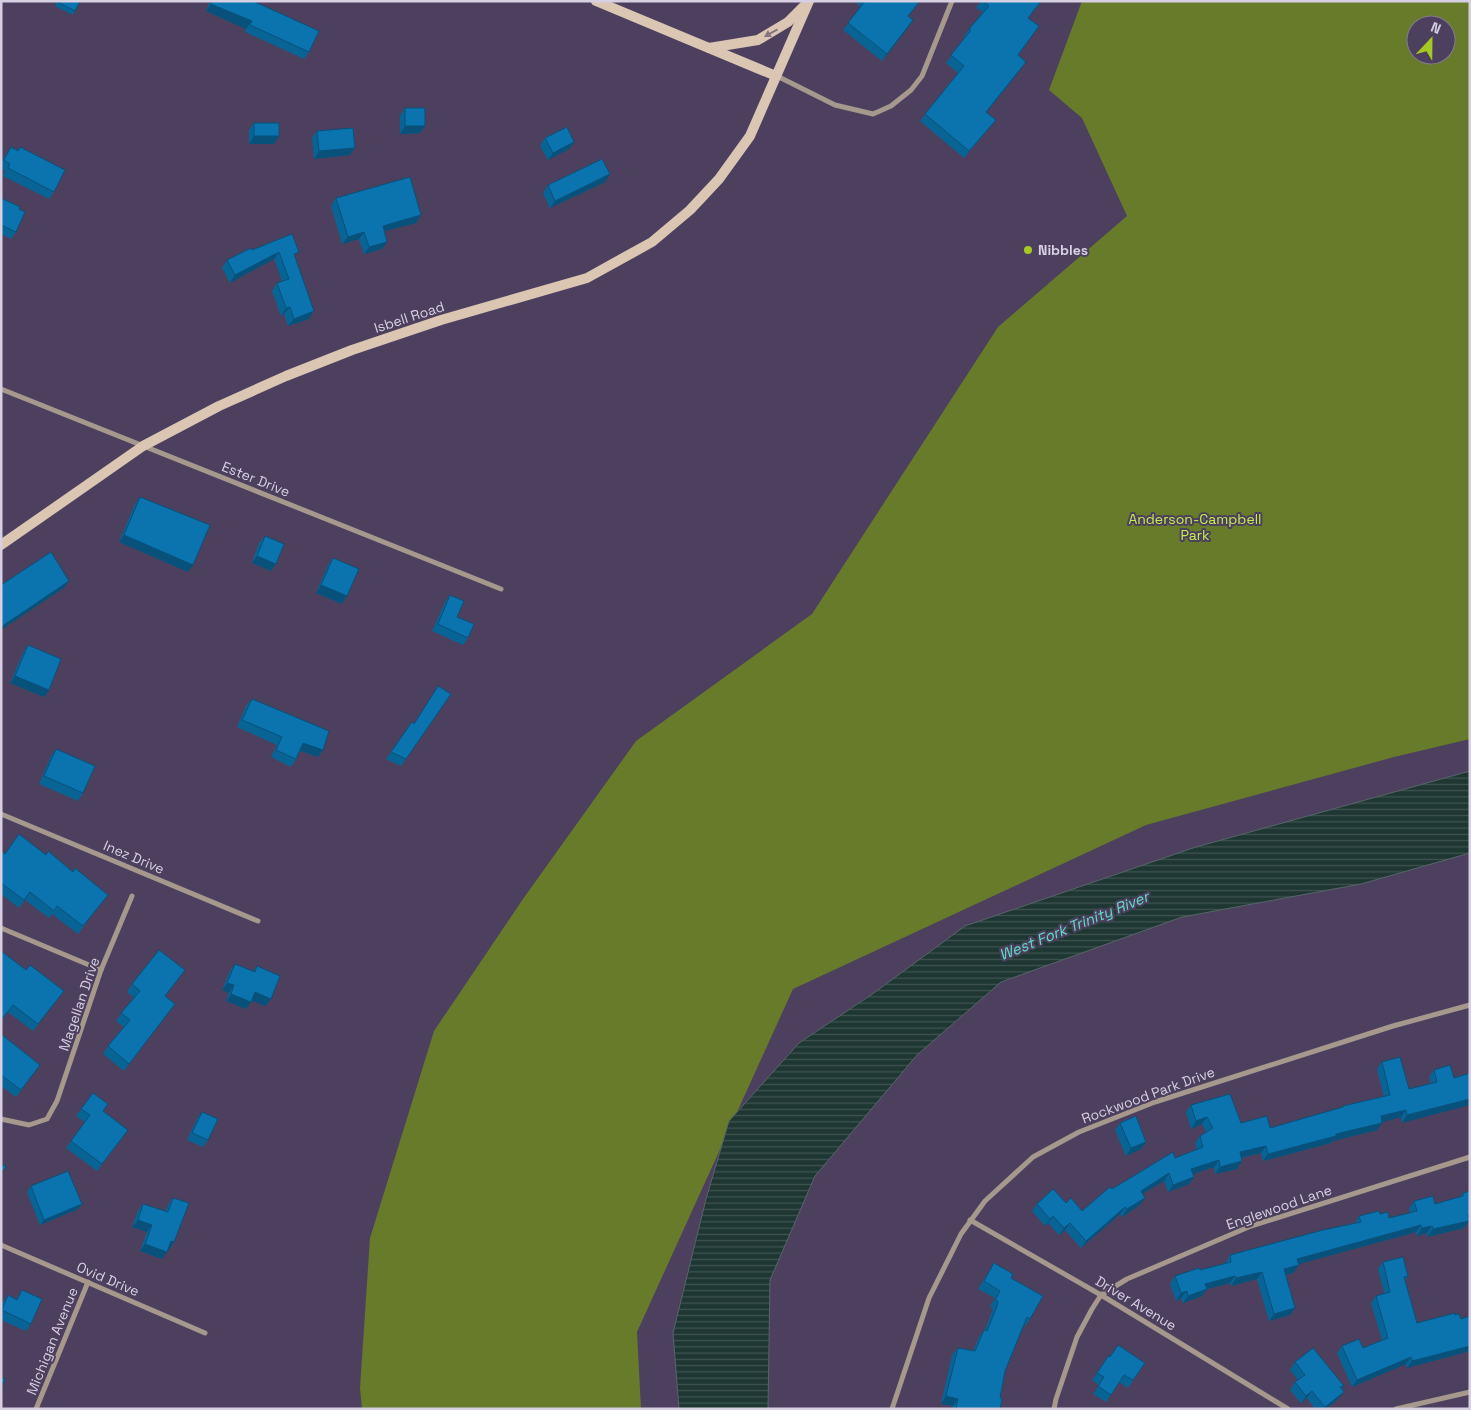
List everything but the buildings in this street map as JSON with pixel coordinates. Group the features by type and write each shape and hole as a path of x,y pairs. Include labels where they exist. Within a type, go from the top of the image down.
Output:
{"street":[{"path":"596,1 776,76 836,105 873,114 891,106 911,90 922,76 952,1"},
{"path":"708,48 758,40 788,22 809,1"},
{"name":"Isbell Road","path":"1,545 143,446 219,406 286,376 352,350 441,320 587,278 652,242 690,210 720,179 750,136 809,1"},
{"name":"Ester Drive","path":"1,389 502,590"},
{"name":"Inez Drive","path":"1,814 258,921"},
{"name":"Magellan Drive","path":"1,1119 29,1126 48,1119 57,1102 101,970 132,896"},
{"path":"1,928 101,970"},
{"name":"Rockwood Park Drive","path":"892,1409 930,1298 961,1234 986,1201 1033,1157 1079,1132 1155,1102 1393,1026 1470,1005"},
{"name":"Englewood Lane","path":"1102,1294 1127,1278 1251,1226 1470,1157"},
{"name":"Driver Avenue","path":"970,1220 1102,1294 1288,1409"},
{"name":"Ovid Drive","path":"1,1245 205,1333"},
{"name":"Michigan Avenue","path":"36,1409 88,1282"},
{"path":"1054,1409 1077,1337 1102,1294"},
{"path":"1396,1409 1470,1392"}],"green space":[{"name":"Anderson-Campbell Park","path":"1082,1 1470,1 1470,739 1394,757 1146,825 793,989 637,1332 641,1409 362,1409 360,1388 370,1238 434,1031 523,899 636,741 812,614 998,327 1127,216 1082,118 1049,90"}],"water":[{"name":"West Fork Trinity River","path":"1470,771 1470,853 1361,884 1182,917 1001,982 917,1055 815,1176 770,1280 768,1409 679,1409 673,1333 706,1199 729,1121 799,1043 871,995 965,926 1196,847"}],"place":[{"name":"Nibbles","path":"1028,250"}]}
